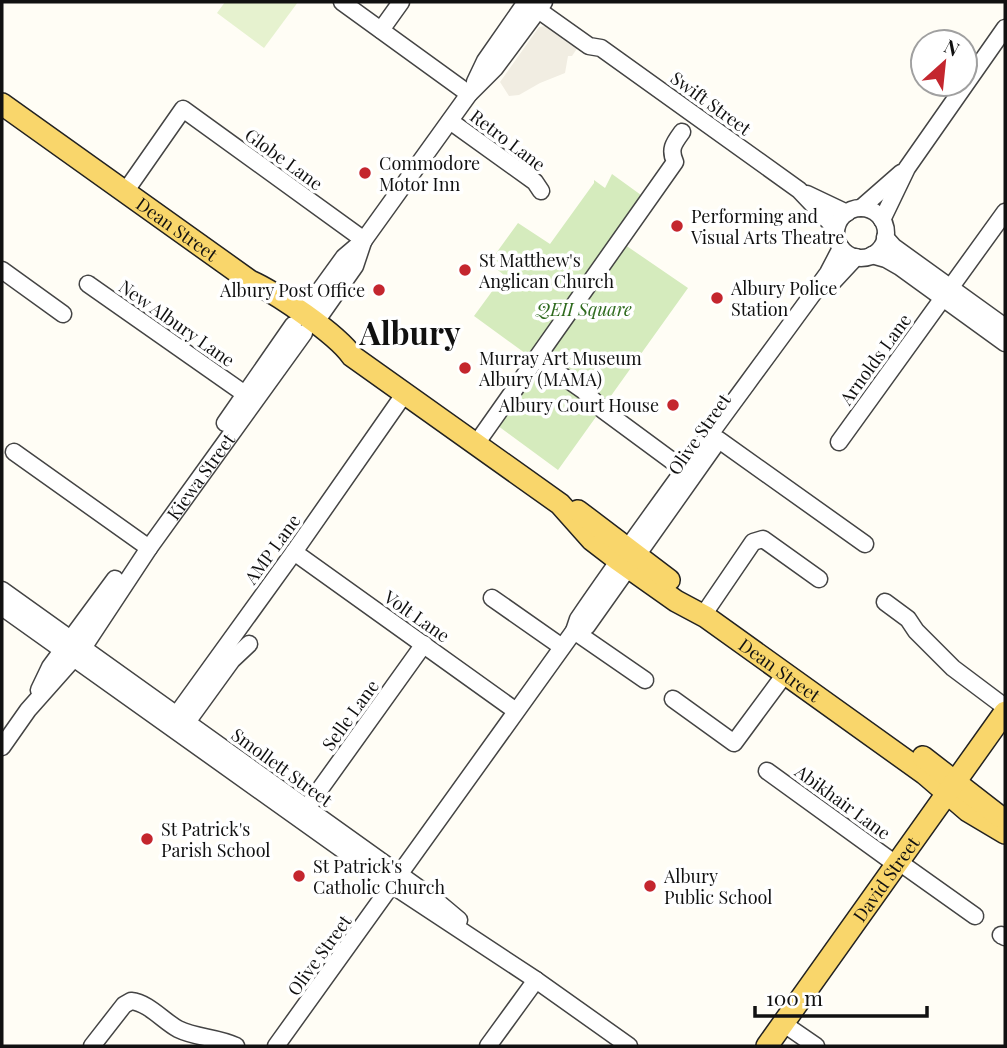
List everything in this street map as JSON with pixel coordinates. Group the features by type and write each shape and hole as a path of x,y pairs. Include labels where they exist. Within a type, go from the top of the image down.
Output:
{"main road":[{"name":"Dean Street","path":"2,104 250,281 265,288 337,356 352,356 560,504 592,540 628,557 708,608 872,725 900,740 984,821 1005,833"},
{"name":"Dean Street","path":"2,116 303,324"},
{"name":"Dean Street","path":"628,557 676,601 706,617 925,774 1005,820"},
{"name":"David Street","path":"767,1046 1005,710"}],"street":[{"path":"342,2 469,94"},
{"path":"381,30 401,2"},
{"name":"Swift Street","path":"536,3 594,37 601,48 799,190 836,229"},
{"name":"Kiewa Street","path":"2,747 28,710 50,667 73,648 303,324 355,266 364,240 469,94 495,68 536,3"},
{"path":"881,220 907,167 1005,28"},
{"name":"Globe Lane","path":"125,192 183,109 364,240"},
{"name":"Retro Lane","path":"450,121 534,182 541,191"},
{"path":"476,444 675,162 671,153 672,145 682,132"},
{"path":"907,167 838,222 836,238 841,248 864,256 886,259 1005,327"},
{"name":"Swift Street","path":"799,190 854,210"},
{"path":"854,210 873,212 881,220 885,237 894,247 1005,343"},
{"name":"Arnolds Lane","path":"839,442 1005,212"},
{"path":"864,256 881,247 885,237"},
{"name":"Olive Street","path":"276,1046 574,631 578,618 719,440 746,393 828,273 841,248"},
{"name":"Olive Street","path":"628,557 683,469 834,279 864,256"},
{"path":"2,270 62,314"},
{"name":"New Albury Lane","path":"88,284 249,398"},
{"path":"537,358 584,391 603,410 683,469"},
{"name":"AMP Lane","path":"178,724 405,393"},
{"path":"719,440 865,544"},
{"path":"14,452 145,546"},
{"path":"708,608 753,542 763,539 819,579"},
{"name":"Volt Lane","path":"294,552 516,711"},
{"name":"Smollett Street","path":"2,590 73,648 629,1046"},
{"path":"492,598 562,647"},
{"path":"885,602 908,618 925,641 953,668 1005,710"},
{"name":"Smollett Street","path":"2,607 73,648"},
{"path":"574,631 645,680"},
{"path":"178,724 249,644"},
{"name":"Selle Lane","path":"303,814 424,644"},
{"path":"673,699 734,743 785,674"},
{"name":"Abikhair Lane","path":"767,771 975,916"},
{"path":"488,1046 536,980"},
{"path":"92,1046 124,1005 131,1001 140,1003 191,1034 236,1046"},
{"path":"784,1024 816,1046"}],"green space":[{"path":"225,2 298,2 264,48 217,13"},
{"name":"QEII Square","path":"612,174 641,195 640,201 615,238 688,288 558,470 486,417 529,356 474,316 504,275 489,263 518,223 550,244 594,180 605,188"}],"shaded area":[{"path":"545,26 578,47 572,56 568,56 565,73 519,95 509,96 500,82 539,27"}],"place":[{"name":"Commodore Motor Inn","path":"365,173"},
{"name":"Performing and Visual Arts Theatre","path":"677,226"},
{"name":"St Matthew's Anglican Church","path":"465,270"},
{"name":"Albury Post Office","path":"379,290"},
{"name":"Albury Police Station","path":"717,298"},
{"name":"Murray Art Museum Albury (MAMA)","path":"465,368"},
{"name":"Albury Court House","path":"673,405"},
{"name":"St Patrick's Parish School","path":"147,839"},
{"name":"St Patrick's Catholic Church","path":"299,876"},
{"name":"Albury Public School","path":"650,886"}],"district":[{"name":"Albury","path":"410,331"}]}
